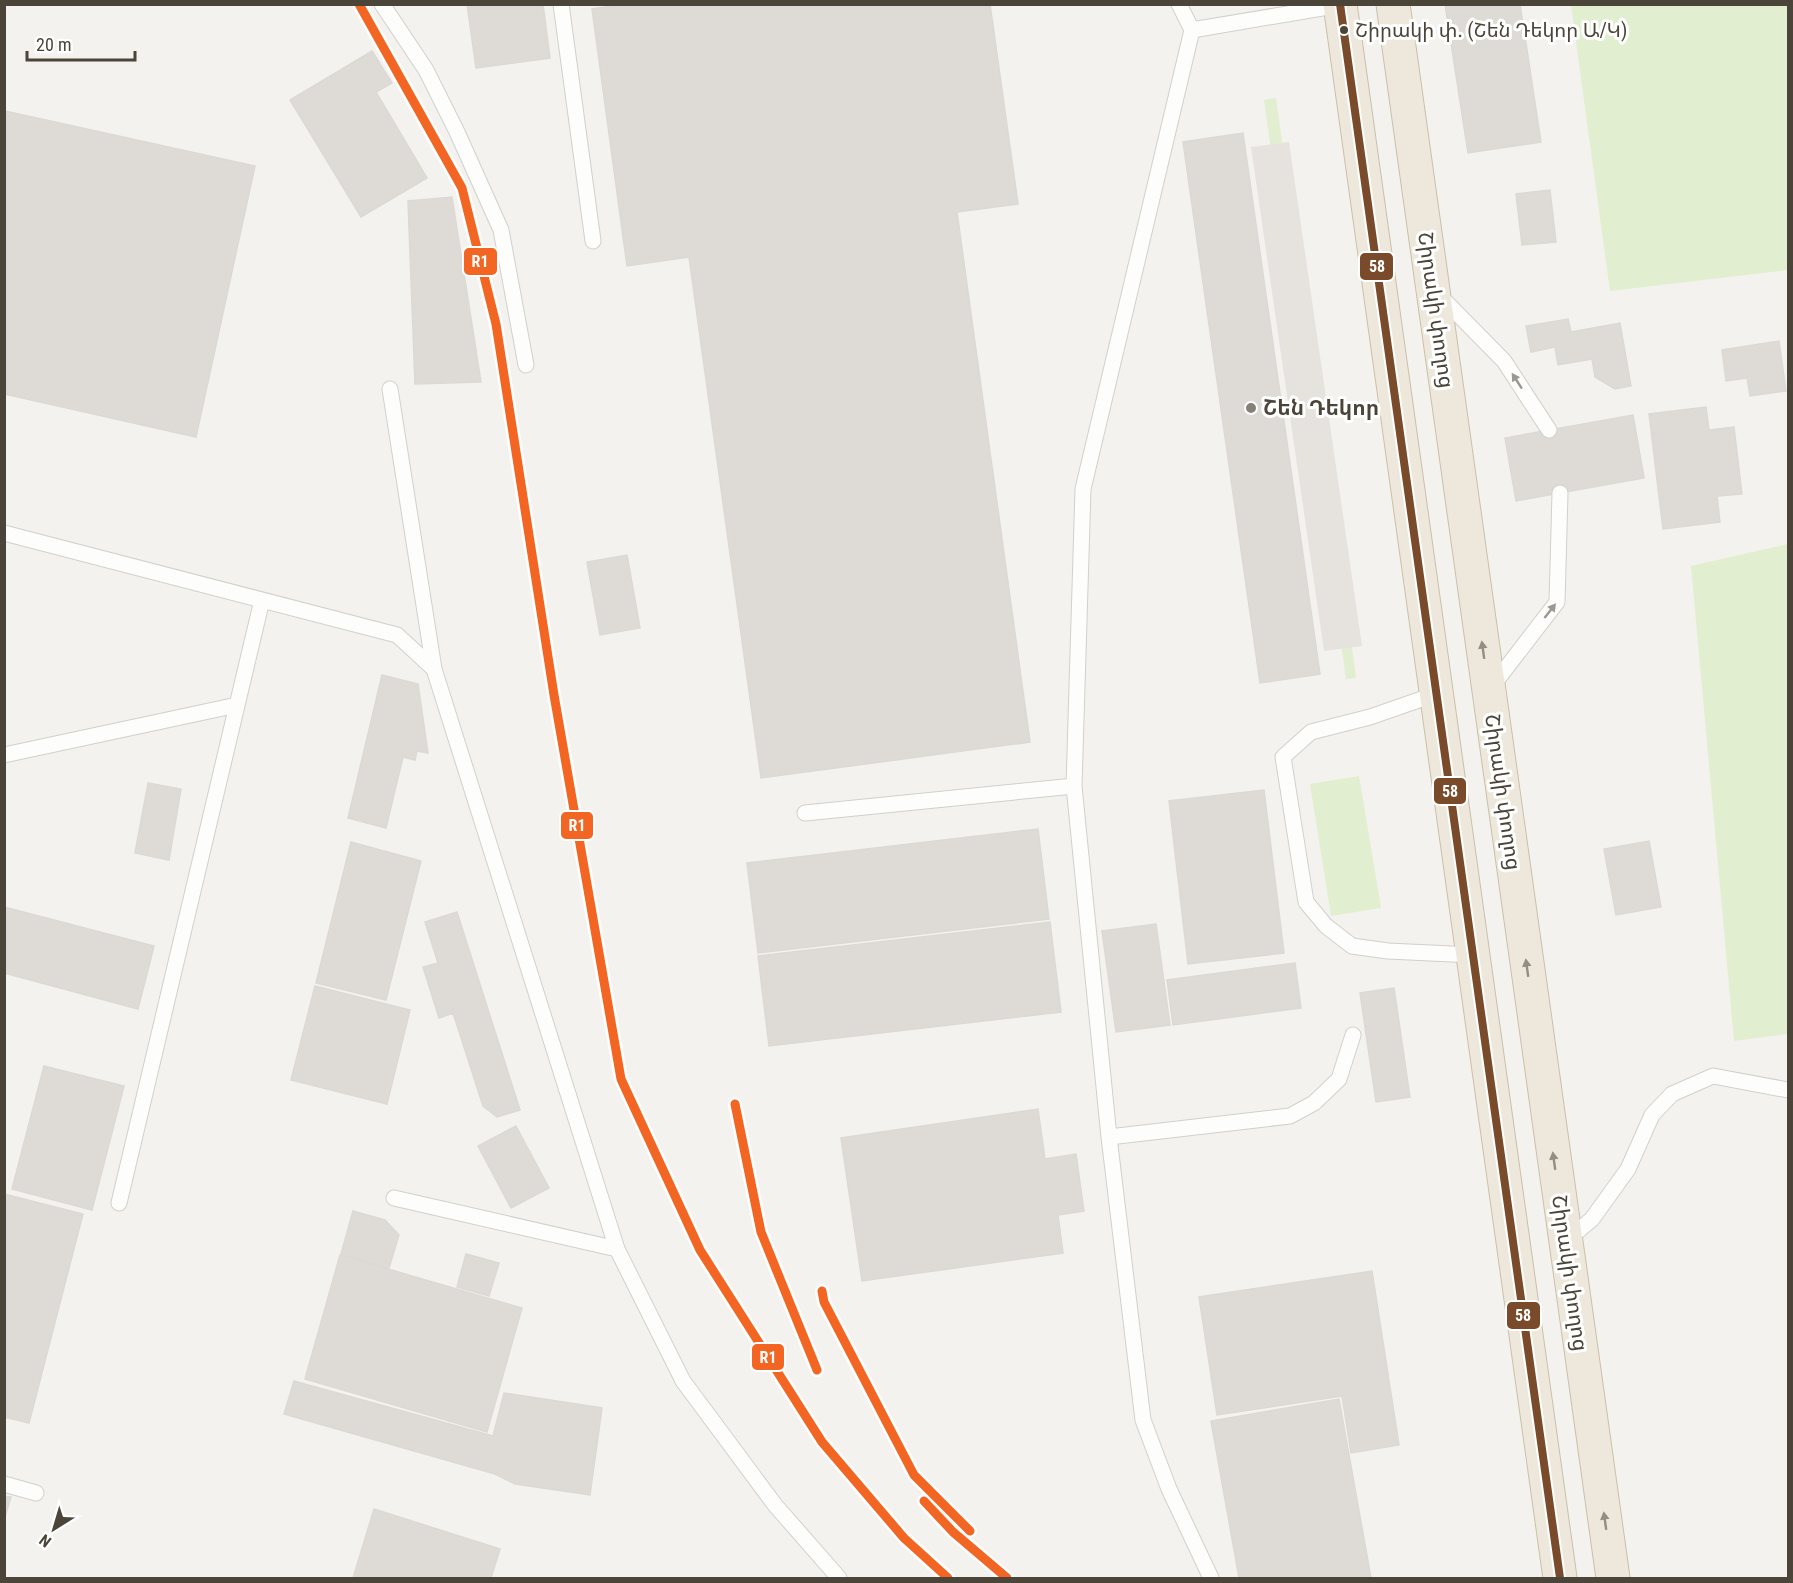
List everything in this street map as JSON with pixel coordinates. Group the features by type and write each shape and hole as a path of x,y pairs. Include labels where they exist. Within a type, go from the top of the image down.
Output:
{"highway":[{"name":"Շիրակի փողոց","path":"1393,4 1613,1578"},
{"path":"1340,5 1560,1578"}],"lane":[{"path":"382,4 426,70 501,230 526,365"},
{"path":"561,4 593,241"},
{"path":"1179,4 1192,30 1083,489 1074,786 1109,1137 1143,1420 1169,1489 1211,1578"},
{"path":"1192,30 1340,5"},
{"path":"1433,289 1504,361 1549,430"},
{"path":"390,389 434,669 617,1250 683,1381 775,1505 839,1578"},
{"path":"1488,691 1557,602 1560,493"},
{"path":"4,533 397,635 434,669"},
{"path":"119,1203 262,600"},
{"path":"1436,694 1370,717 1311,732 1282,757 1306,902 1326,926 1352,946 1388,951 1473,955"},
{"path":"4,755 237,705"},
{"path":"805,813 1074,786"},
{"path":"1109,1137 1290,1116 1314,1103 1339,1079 1353,1035"},
{"path":"1566,1241 1592,1219 1628,1169 1652,1115 1672,1094 1713,1076 1788,1090"},
{"path":"394,1198 617,1250"},
{"path":"4,1484 36,1493"}],"green space":[{"path":"1571,5 1788,5 1788,270 1610,291"},
{"path":"1276,98 1301,278 1289,280 1264,100"},
{"path":"1788,544 1788,1034 1734,1041 1691,566"},
{"path":"1341,563 1356,678 1346,679 1330,564"},
{"path":"1359,776 1381,908 1331,916 1310,784"}],"shaded area":[{"path":"1289,142 1362,646 1324,651 1251,147"}],"building":[{"path":"467,4 543,4 550,58 476,68"},
{"path":"627,4 990,4 1018,204 957,212 1030,742 761,778 689,257 627,266 592,9"},
{"path":"1445,4 1520,4 1541,142 1468,153"},
{"path":"372,51 392,83 376,92 427,178 361,217 290,100"},
{"path":"5,111 255,166 196,437 4,394"},
{"name":"Շեն Դեկոր","path":"1243,133 1320,674 1260,683 1183,142"},
{"path":"1550,190 1556,242 1522,245 1516,194"},
{"path":"452,197 481,382 415,384 408,201"},
{"path":"1568,319 1571,332 1620,323 1631,386 1615,389 1595,377 1592,359 1558,365 1555,347 1531,352 1526,326"},
{"path":"1779,341 1786,391 1750,396 1747,378 1726,381 1722,350"},
{"path":"1706,407 1709,430 1734,427 1742,494 1717,496 1720,522 1663,529 1649,414"},
{"path":"1633,415 1644,478 1516,501 1505,438"},
{"path":"627,555 640,628 600,635 587,562"},
{"path":"382,675 418,684 428,753 417,751 415,760 403,757 386,828 348,818"},
{"path":"148,783 181,789 169,860 135,853"},
{"path":"1264,790 1284,953 1188,964 1169,801"},
{"path":"1038,829 1049,919 758,953 747,863"},
{"path":"1649,841 1661,907 1616,915 1604,849"},
{"path":"351,842 421,861 386,1000 316,983"},
{"path":"4,907 154,946 138,1009 4,973"},
{"path":"457,912 520,1110 497,1117 483,1106 453,1013 439,1018 423,967 438,963 425,922"},
{"path":"1050,922 1061,1012 769,1046 758,956"},
{"path":"1156,924 1170,1025 1116,1032 1102,931"},
{"path":"1295,963 1301,1008 1173,1025 1167,980"},
{"path":"315,986 410,1010 387,1104 291,1080"},
{"path":"1394,988 1410,1097 1376,1102 1360,993"},
{"path":"44,1066 124,1086 92,1210 12,1189"},
{"path":"1038,1109 1045,1159 1076,1154 1084,1211 1058,1215 1063,1253 862,1281 841,1138"},
{"path":"516,1126 549,1188 511,1208 478,1146"},
{"path":"4,1194 83,1214 29,1423 4,1417"},
{"path":"353,1211 385,1220 399,1235 389,1268 341,1254"},
{"path":"466,1254 499,1263 489,1296 457,1287"},
{"path":"340,1255 522,1308 487,1432 305,1379"},
{"path":"1372,1271 1399,1445 1351,1453 1342,1396 1217,1415 1199,1297"},
{"path":"294,1381 493,1436 504,1393 602,1408 590,1495 515,1484 495,1474 284,1414"},
{"path":"1339,1399 1371,1578 1239,1578 1211,1421"},
{"path":"4,1496 11,1497 4,1520"},
{"path":"374,1509 500,1549 491,1578 353,1578"}],"transit line":[{"name":"R1","path":"359,4 462,188 496,324 554,695 621,1079 700,1250 822,1442 904,1538 948,1578"},
{"name":"58","path":"1340,4 1560,1578"},
{"name":"R1","path":"735,1104 761,1232 817,1370"},
{"name":"R1","path":"822,1291 824,1302 914,1475 970,1531"},
{"name":"R1","path":"924,1501 953,1532 1007,1578"}],"place":[{"name":"Շիրակի փ. (Շեն Դեկոր Ա/Կ)","path":"1344,30"},
{"name":"Շեն Դեկոր","path":"1251,408"}]}
